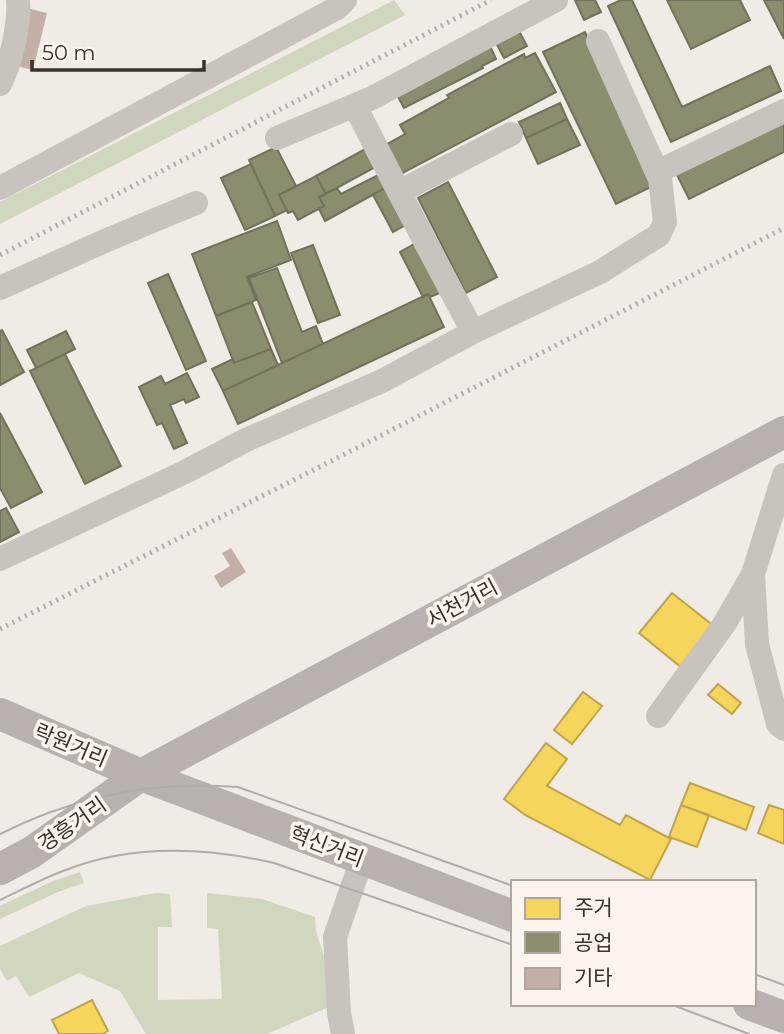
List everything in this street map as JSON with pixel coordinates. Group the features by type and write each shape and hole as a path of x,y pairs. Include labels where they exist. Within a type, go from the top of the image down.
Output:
{"main road":[{"name":"서천거리","path":"141,775 784,432"},
{"name":"락원거리","path":"0,714 141,775"},
{"name":"혁신거리","path":"141,775 511,915"},
{"name":"경흥거리","path":"0,869 32,852 141,775"},
{"path":"754,1006 784,1017"}],"street":[{"path":"0,84 5,74 19,15 18,0"},
{"path":"0,188 337,8 345,0"},
{"path":"277,138 355,106 556,0"},
{"path":"0,559 185,472 246,440 382,381 473,332 600,272 659,235 665,222 657,172 598,41"},
{"path":"355,106 473,332"},
{"path":"657,172 784,111"},
{"path":"399,192 511,134"},
{"path":"0,288 196,203"},
{"path":"658,716 724,623 753,574 784,475"},
{"path":"753,574 757,643 778,723 784,729"},
{"path":"343,1034 339,1013 335,937 362,859"}],"green space":[{"path":"394,0 405,15 0,224 0,202"},
{"path":"80,872 84,883 0,919 0,906 53,881"},
{"path":"156,893 170,894 172,927 158,927 158,1000 222,999 218,929 207,928 207,893 262,899 315,917 316,931 328,969 329,1007 267,1034 146,1034 120,991 79,973 29,997 16,976 7,981 0,969 0,946 86,906"}],"building: 주거":[{"path":"672,593 715,627 682,668 639,633"},
{"path":"718,684 741,703 732,714 708,695"},
{"path":"583,692 602,706 572,744 554,730"},
{"path":"546,743 567,759 547,786 620,825 626,815 671,839 650,880 525,815 504,799"},
{"path":"690,783 754,807 746,830 681,805"},
{"path":"681,805 709,815 697,847 669,837"},
{"path":"769,805 784,810 784,844 758,833"},
{"path":"92,1000 108,1031 103,1034 59,1034 52,1020"}],"building: 공업":[{"path":"575,0 595,0 601,12 584,20"},
{"path":"621,0 632,0 682,107 770,66 781,91 671,142 608,6"},
{"path":"667,0 740,0 750,20 691,49"},
{"path":"764,0 784,0 784,39"},
{"path":"519,31 527,46 504,58 496,43"},
{"path":"585,32 657,184 616,204 543,52"},
{"path":"490,46 496,59 404,108 396,93"},
{"path":"535,53 556,92 397,176 382,147 405,134 400,125 449,98 447,95 524,54 525,58"},
{"path":"560,103 567,119 526,138 519,122"},
{"path":"567,119 580,145 538,164 526,138"},
{"path":"784,122 784,152 689,199 677,175"},
{"path":"276,147 296,186 279,195 287,210 275,216 249,160"},
{"path":"367,148 377,166 326,194 316,176"},
{"path":"251,164 275,216 245,230 221,178"},
{"path":"380,174 387,187 325,221 319,209 324,206 319,197 337,188 341,194"},
{"path":"316,176 326,194 319,197 324,206 298,220 293,211 288,213 279,195"},
{"path":"448,182 497,277 466,293 418,198"},
{"path":"387,187 407,224 393,232 373,195"},
{"path":"277,221 291,260 247,277 256,300 216,316 192,254"},
{"path":"416,243 442,292 430,297 428,294 423,297 400,252"},
{"path":"313,245 340,315 318,323 291,253"},
{"path":"277,268 302,332 316,326 323,344 282,363 249,278"},
{"path":"168,274 206,361 186,370 148,283"},
{"path":"428,294 444,327 238,424 223,391"},
{"path":"252,302 271,349 234,363 216,316"},
{"path":"2,330 24,372 0,385 0,331"},
{"path":"66,331 75,349 36,368 27,350"},
{"path":"271,349 278,365 223,391 212,369 233,359 234,363"},
{"path":"65,354 121,466 85,484 30,371"},
{"path":"187,373 199,397 186,403 184,399 170,405 187,443 174,449 162,423 157,425 139,387 161,376 165,384"},
{"path":"0,413 42,492 11,508 0,488"},
{"path":"6,508 19,532 0,542 0,511"}],"building: 기타":[{"path":"27,8 47,13 33,70 13,65"},
{"path":"231,548 246,572 221,588 214,576 230,566 222,553"}],"tram line":[{"path":"0,834 57,810 116,794 176,786 238,787 511,885"},
{"path":"0,900 88,862 141,852 195,851 274,863 511,944"},
{"path":"756,975 784,985"},
{"path":"675,1006 749,1034"}],"railway":[{"path":"0,255 491,0"},
{"path":"0,629 784,228"}]}
